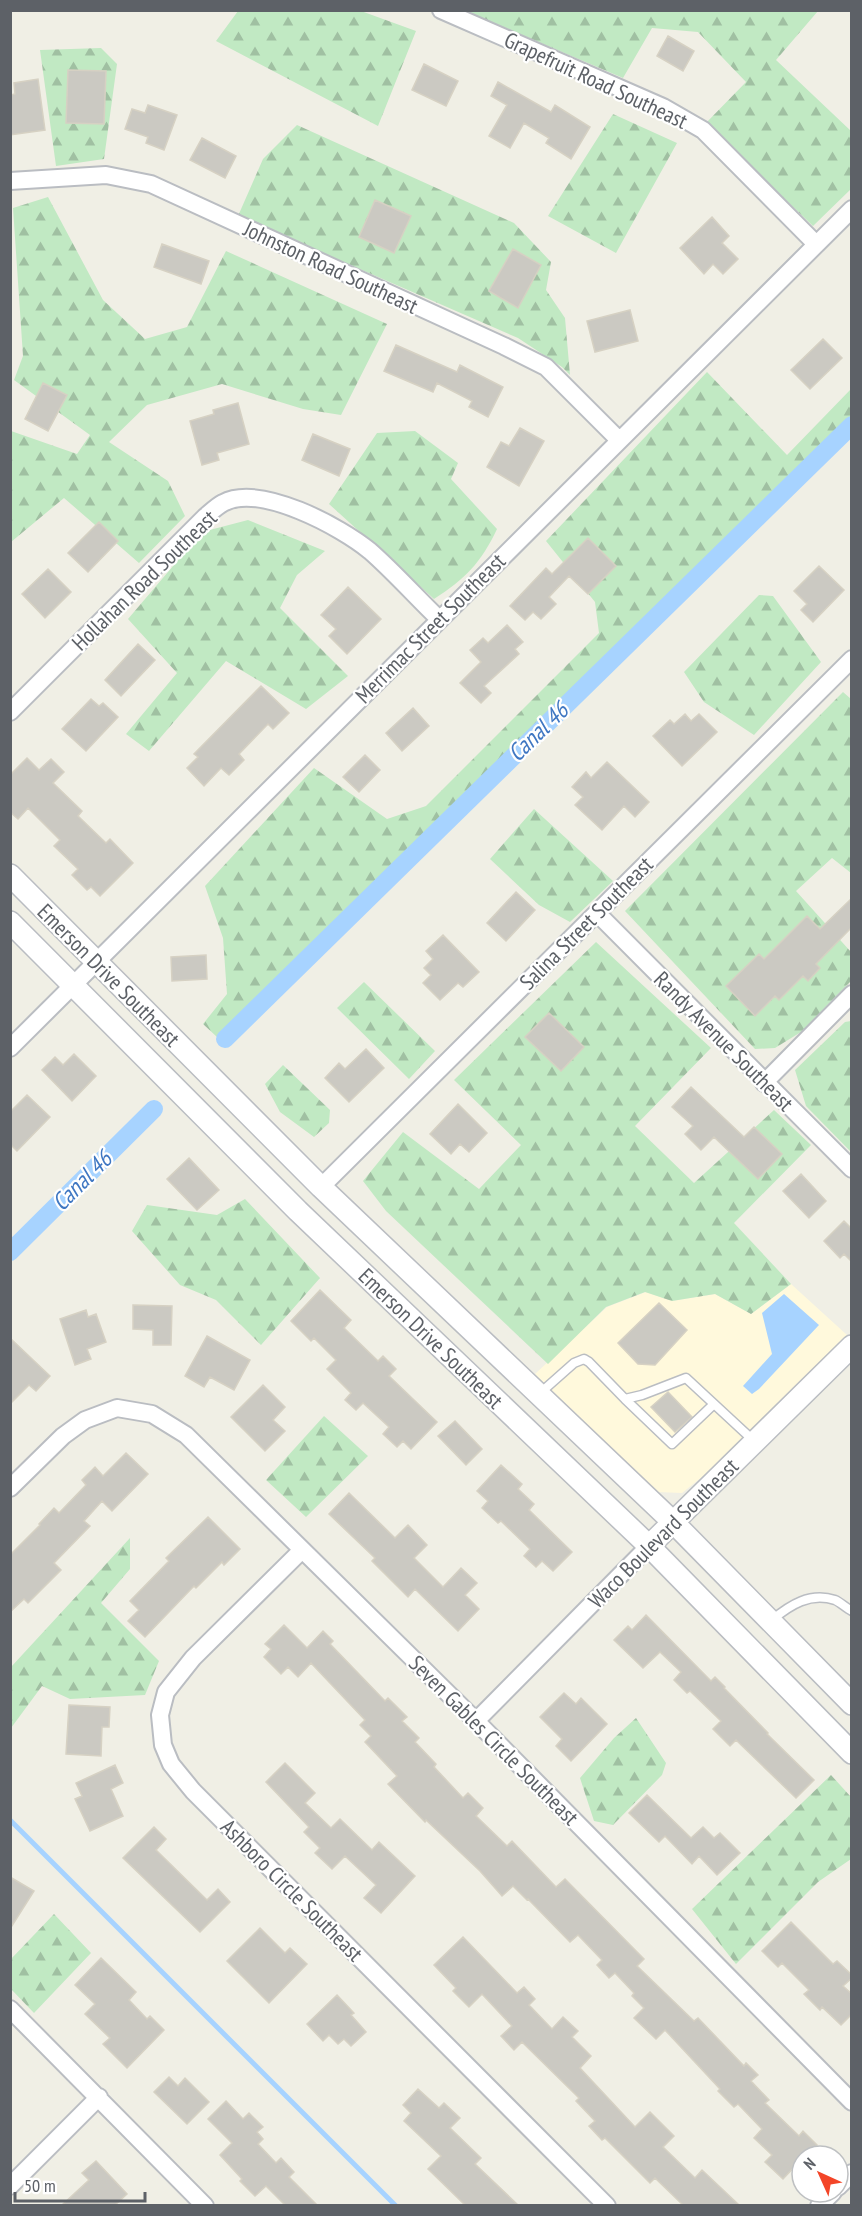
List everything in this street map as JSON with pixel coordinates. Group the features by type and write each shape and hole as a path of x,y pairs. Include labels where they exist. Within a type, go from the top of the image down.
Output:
{"street":[{"name":"Grapefruit Road Southeast","path":"441,10 663,107 703,130 816,244"},
{"name":"Johnston Road Southeast","path":"10,181 106,175 151,184 546,367 619,440"},
{"name":"Merrimac Street Southeast","path":"10,1048 852,209"},
{"name":"Hollahan Road Southeast","path":"10,712 205,517 224,502 243,498 268,499 298,510 344,534 369,551 438,619"},
{"name":"Salina Street Southeast","path":"321,1187 852,658"},
{"name":"Emerson Drive Southeast","path":"10,875 321,1187 673,1522 852,1704"},
{"name":"Randy Avenue Southeast","path":"597,913 852,1169"},
{"name":"Emerson Drive Southeast","path":"10,922 298,1210 649,1546 852,1753"},
{"path":"764,1083 852,994"},
{"name":"Waco Boulevard Southeast","path":"476,1721 852,1346"},
{"name":"Seven Gables Circle Southeast","path":"10,1488 63,1436 85,1420 117,1408 152,1414 186,1436 476,1721 852,2102"},
{"name":"Ashboro Circle Southeast","path":"302,1550 193,1658 166,1692 160,1715 163,1745 171,1764 193,1791 607,2205"},
{"path":"10,2009 205,2205"},
{"path":"10,2186 99,2097"}],"lane":[{"path":"539,1395 574,1362 584,1359 672,1444 714,1404"},
{"path":"625,1399 686,1378 755,1441"},
{"path":"770,1621 788,1606 810,1598 835,1600 852,1611"}],"shaded area":[{"path":"791,1284 847,1335 718,1464 682,1493 657,1492 535,1374 607,1307 646,1292 672,1301 715,1294 751,1314"}],"green space":[{"path":"238,11 361,11 416,31 378,126 216,41"},
{"path":"466,11 818,11 776,60 851,131 851,189 813,226 706,123 746,82 698,32 652,28 623,78"},
{"path":"101,48 117,64 104,159 56,166 40,50"},
{"path":"613,114 677,143 616,253 548,216"},
{"path":"297,125 514,223 551,262 546,290 565,318 570,375 562,367 518,338 238,216 263,159"},
{"path":"48,197 103,300 145,339 187,327 226,251 387,324 341,415 303,409 222,384 147,405 109,442 168,481 185,516 139,563 64,498 11,542 11,431 77,454 90,435 14,380 23,356 13,208"},
{"path":"707,372 787,455 851,389 851,416 217,1037 203,1024 227,994 223,938 205,886 314,768 387,819 426,806 599,633 595,602 546,541"},
{"path":"415,431 458,463 451,479 497,529 485,551 471,569 434,599 329,504 377,433"},
{"path":"248,520 325,551 297,575 280,608 348,676 306,709 226,661 149,751 126,734 177,673 128,619 202,532"},
{"path":"759,595 773,596 821,662 754,735 704,702 684,672"},
{"path":"843,692 851,699 851,873 832,858 796,891 851,952 850,982 801,1032 775,1048 755,1049 625,911"},
{"path":"534,809 613,881 570,922 539,905 490,859"},
{"path":"596,942 711,1048 635,1126 694,1183 774,1110 811,1145 734,1223 791,1284 751,1314 715,1294 672,1301 645,1292 606,1307 548,1364 386,1211 363,1181 403,1132 479,1189 521,1145 454,1080"},
{"path":"364,982 435,1051 409,1079 337,1008"},
{"path":"852,1021 851,1152 806,1106 795,1070 845,1022"},
{"path":"283,1065 330,1110 329,1123 314,1137 280,1112 265,1084"},
{"path":"245,1199 320,1278 261,1345 216,1300 180,1285 132,1231 147,1205 217,1215"},
{"path":"324,1416 368,1456 306,1517 266,1480"},
{"path":"130,1538 130,1569 101,1603 159,1661 145,1695 70,1699 42,1686 11,1728 11,1667"},
{"path":"636,1718 666,1763 662,1775 613,1825 594,1821 580,1778 614,1738"},
{"path":"831,1775 851,1797 851,1859 818,1882 736,1964 692,1909"},
{"path":"54,1914 91,1953 34,2013 11,1989 11,1959"}],"water":[{"path":"784,1294 819,1325 752,1394 743,1386 772,1354 762,1313"}],"building":[{"path":"668,36 694,51 683,71 657,56"},
{"path":"424,64 458,81 446,106 412,90"},
{"path":"68,70 106,71 104,124 66,123"},
{"path":"38,79 45,130 10,135 10,95 15,94 14,83"},
{"path":"498,82 551,112 555,105 590,127 571,159 546,143 549,138 524,123 510,148 489,136 507,105 491,96"},
{"path":"148,105 177,115 164,150 146,143 148,137 125,129 132,109 145,113"},
{"path":"202,138 236,156 225,178 190,160"},
{"path":"375,200 411,216 394,253 359,237"},
{"path":"712,217 729,236 722,243 738,259 723,274 713,264 704,274 680,248"},
{"path":"162,244 209,261 201,284 154,267"},
{"path":"513,249 541,265 518,308 489,291"},
{"path":"630,310 638,341 595,352 587,321"},
{"path":"823,339 842,358 810,389 791,370"},
{"path":"396,345 457,372 460,365 503,387 488,417 469,407 472,401 437,383 433,392 384,371"},
{"path":"43,383 67,395 48,431 25,419"},
{"path":"238,403 249,444 217,453 219,460 202,465 190,421 214,414 213,410"},
{"path":"520,428 544,441 519,486 487,467 501,442 509,446"},
{"path":"313,434 350,449 339,476 302,460"},
{"path":"99,522 118,541 88,572 68,553"},
{"path":"588,538 616,566 588,594 569,576 549,597 556,604 541,619 533,612 525,620 510,606 546,568 552,574"},
{"path":"819,566 844,590 813,622 801,610 807,604 794,591"},
{"path":"48,569 71,592 45,618 22,594"},
{"path":"348,587 381,619 347,654 329,636 336,629 321,615"},
{"path":"507,625 523,642 515,649 519,654 484,686 491,693 481,703 460,683 481,662 470,650 483,638 488,643"},
{"path":"138,644 155,660 121,696 105,680"},
{"path":"261,686 289,713 273,729 268,724 239,754 244,760 229,775 221,768 204,786 187,768 198,757 194,754"},
{"path":"91,699 99,706 103,703 118,717 86,751 62,729"},
{"path":"413,708 429,726 402,751 386,733"},
{"path":"685,714 691,721 699,714 717,732 682,766 653,736 670,720 674,724"},
{"path":"365,755 380,770 359,792 343,777"},
{"path":"27,758 39,770 51,759 64,772 53,783 82,811 78,816 106,843 110,839 133,863 100,896 91,887 87,890 72,875 78,869 54,846 60,840 28,808 18,819 10,812 10,775"},
{"path":"607,762 649,802 635,817 624,806 602,830 575,805 583,797 572,787 586,772 591,778"},
{"path":"516,892 535,910 506,941 487,923"},
{"path":"852,898 852,927 816,964 820,968 808,981 803,976 779,1000 775,996 755,1016 726,986 759,954 764,959 807,916 820,929"},
{"path":"443,935 479,972 463,987 458,983 440,1000 423,983 431,975 424,968 433,959 426,951"},
{"path":"206,955 207,979 172,981 171,957"},
{"path":"549,1013 584,1047 561,1071 525,1037"},
{"path":"366,1049 384,1068 349,1102 325,1078 339,1063 345,1069"},
{"path":"74,1054 96,1076 72,1101 42,1070 55,1057 63,1065"},
{"path":"691,1087 744,1137 754,1127 782,1154 758,1179 714,1137 701,1150 685,1134 693,1126 672,1107"},
{"path":"27,1095 50,1117 17,1151 10,1144 10,1112"},
{"path":"458,1104 487,1133 469,1152 460,1144 451,1154 430,1134"},
{"path":"189,1158 219,1190 197,1210 167,1179"},
{"path":"801,1174 826,1201 809,1218 783,1191"},
{"path":"844,1221 852,1229 852,1262 844,1254 840,1258 824,1241"},
{"path":"320,1290 351,1320 344,1328 378,1361 383,1356 396,1369 389,1376 437,1422 411,1449 403,1441 397,1447 383,1434 389,1427 363,1403 356,1410 345,1400 351,1393 327,1369 336,1360 314,1338 311,1341 291,1321"},
{"path":"659,1303 687,1330 655,1365 638,1364 618,1343"},
{"path":"133,1305 172,1306 171,1345 153,1345 153,1330 133,1329"},
{"path":"86,1310 88,1317 96,1314 106,1342 87,1349 91,1359 75,1365 60,1319"},
{"path":"207,1336 250,1360 234,1390 210,1377 204,1387 185,1376"},
{"path":"10,1338 50,1376 36,1391 29,1385 10,1404"},
{"path":"263,1385 285,1407 273,1420 285,1431 265,1451 231,1417"},
{"path":"668,1392 692,1417 675,1432 651,1407"},
{"path":"455,1421 482,1449 466,1465 438,1436"},
{"path":"126,1453 148,1474 112,1511 102,1501 84,1521 90,1526 54,1563 61,1570 28,1603 24,1599 10,1612 10,1555 54,1508 59,1513 86,1485 82,1480 95,1467 103,1476"},
{"path":"501,1465 522,1484 518,1489 534,1504 529,1510 572,1552 553,1571 542,1561 536,1567 524,1556 530,1549 501,1521 498,1523 482,1508 488,1501 477,1491"},
{"path":"349,1493 395,1538 408,1525 427,1545 414,1558 443,1587 461,1568 477,1583 465,1595 479,1609 458,1631 415,1589 408,1597 372,1561 375,1558 329,1514"},
{"path":"208,1517 240,1549 224,1565 222,1562 196,1588 194,1586 145,1637 128,1621 139,1610 130,1601 169,1561 166,1558"},
{"path":"646,1615 711,1681 715,1677 767,1734 814,1780 796,1798 736,1740 730,1746 713,1729 721,1721 690,1691 687,1693 674,1680 681,1672 660,1652 643,1668 614,1640 628,1626 632,1630"},
{"path":"284,1625 307,1648 323,1631 333,1641 330,1644 385,1701 388,1698 407,1717 402,1721 419,1738 415,1742 436,1764 434,1767 463,1798 468,1793 483,1808 476,1816 507,1846 512,1841 556,1887 565,1879 644,1959 637,1966 694,2021 698,2018 744,2066 746,2063 758,2075 751,2081 769,2100 765,2103 799,2136 803,2131 816,2144 790,2144 790,2172 783,2179 765,2162 772,2155 754,2138 762,2129 738,2104 734,2107 718,2091 720,2089 665,2030 656,2039 634,2018 644,2008 632,1996 634,1993 615,1973 609,1978 597,1965 602,1960 578,1935 570,1942 513,1886 502,1896 480,1871 426,1820 425,1822 388,1784 397,1776 365,1742 371,1736 360,1725 365,1720 311,1663 298,1677 288,1667 281,1674 264,1657 271,1649 265,1644"},
{"path":"564,1693 576,1704 581,1698 607,1724 571,1761 556,1746 562,1739 540,1717"},
{"path":"69,1705 110,1707 109,1727 102,1727 101,1756 66,1754"},
{"path":"285,1763 315,1793 305,1803 331,1828 340,1819 372,1850 379,1842 415,1876 381,1913 364,1898 376,1885 345,1856 332,1869 315,1853 320,1848 304,1832 309,1827 266,1782"},
{"path":"115,1765 123,1783 111,1789 123,1816 90,1831 75,1799 82,1796 76,1783"},
{"path":"647,1795 691,1838 703,1827 714,1838 720,1833 740,1853 717,1875 699,1856 692,1864 665,1836 659,1842 629,1813"},
{"path":"154,1827 166,1839 156,1850 207,1900 218,1889 230,1902 200,1932 123,1858"},
{"path":"10,1877 34,1891 10,1929"},
{"path":"791,1922 833,1964 837,1961 852,1975 852,1978 843,1986 852,1994 852,2014 841,2025 822,2007 820,2010 804,1994 809,1990 782,1963 778,1967 762,1951"},
{"path":"260,1928 285,1953 290,1948 307,1964 269,2003 227,1961"},
{"path":"463,1937 517,1993 524,1987 535,1999 529,2005 552,2029 563,2017 578,2031 572,2037 591,2056 580,2068 635,2127 650,2112 674,2136 663,2147 695,2178 702,2170 739,2205 683,2205 655,2178 650,2183 605,2138 602,2140 589,2126 595,2121 576,2101 579,2098 522,2042 514,2050 501,2036 512,2026 482,1994 469,2007 453,1991 456,1988 434,1965"},
{"path":"101,1958 136,1992 129,2000 147,2019 150,2016 164,2030 127,2068 103,2044 110,2038 85,2014 95,2004 75,1985"},
{"path":"337,1995 354,2013 351,2015 366,2032 351,2046 344,2039 338,2044 329,2035 323,2041 307,2024"},
{"path":"169,2077 178,2086 185,2078 209,2102 187,2124 154,2092"},
{"path":"418,2089 439,2108 444,2103 460,2118 450,2128 481,2158 475,2164 518,2205 465,2205 428,2169 441,2156 404,2121 411,2113 403,2105"},
{"path":"226,2101 243,2119 249,2113 263,2127 257,2132 263,2139 258,2144 276,2163 281,2158 294,2172 289,2177 317,2205 285,2205 266,2186 255,2196 240,2181 242,2179 220,2155 232,2143 208,2119"},
{"path":"96,2161 127,2194 115,2205 62,2205 89,2180 82,2173"}],"waterway":[{"name":"Canal 46","path":"225,1039 852,425"},
{"name":"Canal 46","path":"10,1252 154,1109"},
{"path":"10,1820 396,2206"}]}
